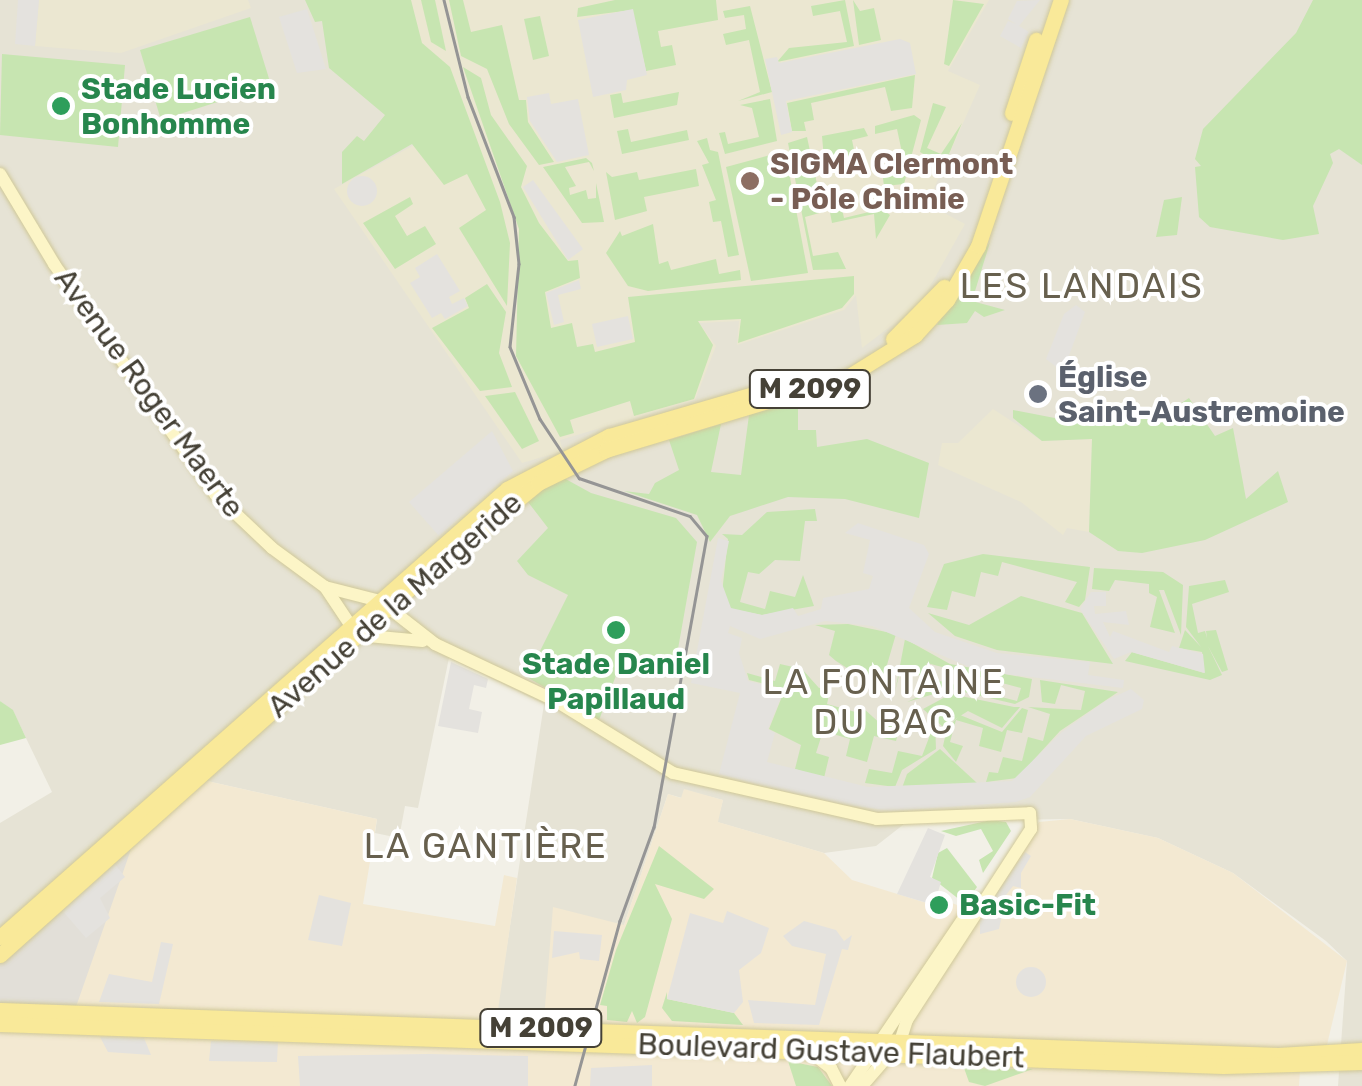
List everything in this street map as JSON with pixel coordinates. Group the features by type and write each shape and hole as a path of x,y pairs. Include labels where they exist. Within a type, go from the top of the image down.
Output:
{"main road":[{"name":"M 2099","path":"993,187 1050,0"},
{"name":"M 2099","path":"993,187 1061,0"},
{"name":"Avenue Roger Maerte","path":"0,174 54,264 216,495 272,548 325,586 363,596 435,644"},
{"name":"Avenue de la Margeride","path":"0,937 350,626 387,609 494,514 564,469 640,438 834,382 890,354 956,288 993,187"},
{"name":"Avenue Roger Maerte","path":"325,586 350,626"},
{"path":"363,596 350,626 375,641 435,644 556,701 652,761 715,782 877,819 1026,812 1028,822 900,1042"},
{"path":"375,641 387,609"},
{"name":"Avenue de la Margeride","path":"0,955 350,626"},
{"path":"862,1086 1028,822"},
{"name":"Boulevard Gustave Flaubert","path":"3,1012 868,1054 900,1042 1278,1055 1362,1050"},
{"name":"Boulevard Gustave Flaubert","path":"3,1012 1296,1067 1362,1062"},
{"path":"809,1051 831,1068 840,1086"},
{"path":"850,1086 868,1054"}],"shaded area":[{"path":"0,0 1362,0 1362,1086 1338,1086 1347,961 1326,941 1233,873 1158,838 1070,819 908,821 876,846 824,853 717,822 723,800 684,790 682,798 668,794 624,925 544,1020 496,1017 544,704 449,658 418,808 405,806 399,838 375,833 377,819 198,779 0,933 0,823 52,792 13,711 0,701"},
{"path":"18,0 39,0 35,46 15,44"},
{"path":"39,0 248,0 251,8 121,53 35,46"},
{"path":"355,0 989,0 948,71 980,85 927,204 965,224 920,304 862,348 856,295 844,310 737,345 739,321 699,323 716,346 695,400 560,440 563,451 522,463 334,189 414,145"},
{"path":"1040,0 1019,26 1029,32 1021,48 1000,36 1008,21 1016,24 1008,19 1017,1"},
{"path":"307,9 326,69 297,73 279,17"},
{"path":"633,9 647,75 627,80 626,90 593,97 578,20"},
{"path":"900,39 910,43 916,74 786,101 792,132 781,135 765,59 777,57 779,63"},
{"path":"549,93 551,104 578,99 589,155 557,162 530,121 527,97"},
{"path":"362,176 373,180 377,191 373,202 362,206 351,202 347,191 351,180"},
{"path":"533,180 583,249 568,260 523,187"},
{"path":"437,254 460,291 449,297 452,304 464,298 468,306 445,319 441,313 432,318 410,283 420,277 415,268"},
{"path":"579,280 581,289 558,295 564,322 554,325 546,293"},
{"path":"1076,305 1085,312 1063,372 1046,359 1064,314"},
{"path":"628,316 633,339 597,347 592,324"},
{"path":"993,409 1042,441 1092,439 1089,532 1067,528 1063,535 1021,502 938,465 942,443 958,443"},
{"path":"492,431 513,471 439,536 409,502"},
{"path":"858,523 924,545 929,554 909,608 935,632 997,653 1090,662 1088,675 1124,680 1123,688 979,671 872,626 825,621 760,639 730,626 728,633 742,638 739,653 748,681 784,690 768,729 775,733 767,762 868,787 1012,781 1062,732 1107,700 1131,689 1144,700 1142,709 1086,736 1030,797 1016,802 892,811 824,802 719,774 740,693 691,683 718,538 729,541 721,581 731,608 762,615 793,608 798,616 821,609 823,598 869,589 873,576 863,573 870,540 845,533"},
{"path":"1091,592 1106,592 1106,606 1094,606 1095,614 1126,611 1129,625 1103,622 1110,637 1113,631 1169,652 1172,646 1203,654 1205,673 1131,652 1114,659 1080,609"},
{"path":"451,662 488,679 486,688 474,685 469,709 482,712 478,733 438,726"},
{"path":"198,779 377,819 363,904 495,926 504,875 517,878 497,1017 544,1019 553,907 624,925 668,794 681,798 684,789 723,800 718,822 824,853 852,880 933,905 936,897 981,914 1039,822 1070,819 1158,838 1233,873 1347,961 1325,1053 1301,1055 1299,1086 0,1086 0,1024 136,835"},
{"path":"928,828 945,835 930,877 941,882 934,905 897,894"},
{"path":"136,835 70,1024 0,1024 0,933"},
{"path":"1025,852 1031,856 1021,873 1021,888 1013,886 1006,895 999,929 980,934 980,917"},
{"path":"114,863 125,877 100,898 110,918 86,938 61,909"},
{"path":"319,895 351,903 342,946 308,940"},
{"path":"727,911 769,928 761,953 739,970 743,1002 734,1013 667,999 690,913 723,923"},
{"path":"804,921 836,930 844,941 852,935 848,950 842,949 819,1025 754,1023 748,1000 815,1005 826,954 792,946 783,936"},
{"path":"554,931 602,935 599,961 580,959 579,952 552,958"},
{"path":"161,942 173,944 159,1004 99,1002 109,974 152,982"},
{"path":"1031,967 1042,971 1046,982 1042,993 1031,997 1020,993 1016,982 1020,971"},
{"path":"100,1037 144,1038 151,1055 108,1052"},
{"path":"211,1041 278,1042 277,1062 209,1061"},
{"path":"298,1056 528,1056 528,1086 300,1086"},
{"path":"652,1065 652,1086 590,1086 591,1068"}],"green space":[{"path":"305,0 411,0 422,43 450,67 500,202 510,243 507,306 459,228 486,210 467,174 444,185 412,144 342,184 342,152 357,136 364,141 385,115 329,68 322,21 315,22"},
{"path":"421,0 435,0 446,51 431,42"},
{"path":"449,0 463,0 471,32 502,25 519,100 526,100 528,122 554,162 539,165 509,124 487,69 461,56"},
{"path":"615,0 716,0 718,20 658,31 661,47 672,45 676,65 646,71 632,10 577,17 578,8"},
{"path":"845,0 854,46 777,62 789,48 847,42 840,11 813,16 811,6"},
{"path":"853,0 860,11 874,8 881,40 859,45"},
{"path":"953,0 984,4 949,66 944,64"},
{"path":"1313,0 1362,0 1362,165 1339,149 1330,154 1333,163 1313,206 1319,234 1283,240 1210,227 1199,217 1195,167 1201,166 1195,159 1203,129 1296,33"},
{"path":"750,6 772,92 738,101 760,92 749,40 726,45 723,34 746,29 744,15 725,18 723,11"},
{"path":"540,16 549,56 533,60 524,19"},
{"path":"250,17 271,85 161,120 140,50"},
{"name":"Stade Lucien Bonhomme","path":"2,54 125,65 118,147 0,135"},
{"path":"463,67 481,78 491,115 527,166 521,187 539,223 568,261 578,260 580,278 545,292 551,328 572,323 577,347 593,344 595,352 635,342 628,297 854,276 854,294 842,308 738,343 741,319 698,321 713,345 694,399 634,416 630,401 570,420 574,433 560,437 516,356 519,229"},
{"path":"915,75 912,108 891,111 885,87 811,103 814,120 804,122 806,131 792,131 787,103"},
{"path":"679,92 677,105 614,118 610,95 621,93 623,103"},
{"path":"770,99 777,141 725,154 719,133 725,132 728,144 759,137 752,108 740,105"},
{"path":"933,103 946,107 927,148 941,154 962,123 944,166 920,152"},
{"path":"914,115 921,120 904,184 884,186 882,171 904,162 897,129 875,134 875,126"},
{"path":"864,128 868,136 852,140 857,164 825,170 822,136"},
{"path":"628,129 631,142 687,130 689,140 622,154 617,131"},
{"path":"807,137 823,212 805,217 813,256 838,252 846,269 813,270 788,143"},
{"path":"707,138 710,150 718,152 739,255 728,257 721,221 713,222 709,202 716,200 702,165 709,163 697,141"},
{"path":"785,151 808,273 751,281 726,167"},
{"path":"586,158 592,163 594,171 589,162 565,167 576,186 569,188 570,195 586,190 588,199 596,198 596,183 604,222 582,223 543,167"},
{"path":"696,169 699,186 644,197 647,211 615,220 606,172 612,177 637,172 639,180"},
{"path":"839,195 844,218 869,212 867,199 890,215 876,239 874,214 832,223 827,197"},
{"path":"410,197 413,204 395,216 407,236 425,226 436,244 395,269 363,223"},
{"path":"1182,197 1177,235 1156,237 1164,200"},
{"path":"653,224 659,264 668,261 671,270 716,259 719,274 740,270 741,280 648,291 628,286 606,253 620,231 622,236"},
{"path":"990,242 972,301 1005,310 984,317 975,311 967,323 937,325"},
{"path":"487,284 506,312 499,353 512,387 480,391 432,328 469,308 465,298"},
{"path":"515,392 539,441 522,449 485,396"},
{"path":"1189,398 1215,436 1233,428 1246,499 1278,471 1288,502 1205,540 1142,553 1118,551 1089,532 1092,439 1042,441 1013,418 1013,410 1065,420 1113,419 1136,409 1175,407"},
{"path":"798,401 798,430 816,430 817,447 867,439 929,463 919,518 845,499 788,497 730,516 710,542 697,515 624,491 649,494 655,483 679,470 669,440 721,424 711,472 741,475 749,415"},
{"name":"Stade Daniel Papillaud","path":"562,477 591,493 676,518 697,542 673,677 620,665 599,720 527,677 568,595 528,575 517,561 548,528 525,498"},
{"path":"815,509 817,521 805,521 800,561 775,560 759,574 748,572 740,602 765,609 770,591 795,597 803,575 814,606 762,615 731,609 722,593 728,539 722,534 742,535 767,512"},
{"path":"983,554 1090,567 1085,600 1079,607 1065,602 1077,582 1002,562 998,576 981,572 975,597 952,591 947,610 927,607 944,564"},
{"path":"1094,568 1163,572 1183,585 1181,635 1164,590 1159,590 1175,633 1150,627 1157,597 1149,593 1149,584 1115,580 1109,591 1092,589"},
{"path":"1225,580 1229,592 1192,604 1198,633 1205,631 1207,638 1206,631 1216,630 1228,670 1222,672 1208,646 1222,675 1210,680 1125,661 1132,652 1204,673 1202,652 1179,648 1185,630 1201,647 1186,627 1189,586"},
{"path":"1021,596 1082,613 1113,664 997,650 955,636 928,613 969,625"},
{"path":"848,624 896,634 882,682 875,684 877,673 871,672 869,682 836,661 829,655 835,631 815,625"},
{"path":"905,639 950,664 1032,679 1029,697 1015,704 951,689 907,702 920,696 925,677 1017,701 1021,688 927,663 923,676 900,671 895,692"},
{"path":"780,664 802,669 819,688 831,686 827,704 859,713 862,707 884,727 901,722 896,741 874,736 867,762 846,756 850,739 823,731 816,753 829,757 824,778 795,769 801,745 769,729 785,689 749,680 747,673 775,681"},
{"path":"1040,680 1118,692 1060,731 1017,778 986,782 989,772 998,773 1003,757 1022,761 1028,737 1043,741 1050,714 1028,707 1081,710 1085,691 1061,685 1055,704 1042,702"},
{"path":"951,694 1020,707 1002,728 968,711 943,727 923,709"},
{"path":"0,701 13,710 26,738 0,745"},
{"path":"1022,708 1028,710 1022,733 1007,730 1001,752 979,746 983,728 956,720 950,742 963,746 956,762 943,746 947,728 960,715 1002,732"},
{"path":"935,722 936,749 902,770 895,787 865,783 869,769 892,773 898,751 922,756"},
{"path":"940,749 977,783 902,788 907,774"},
{"path":"991,820 1006,822 1011,831 983,873 979,860 993,851 981,829 956,836 941,831"},
{"path":"659,846 714,889 704,899 655,884 672,919 645,1017 637,1023 632,1011 627,1022 607,1020 607,1006 600,1005 616,950"},
{"path":"947,848 977,887 965,904 932,878 938,853"},
{"path":"667,992 667,999 734,1013 743,1025 672,1021 662,1008"},
{"path":"788,1061 818,1067 832,1086 796,1086"},
{"path":"964,1068 1033,1069 985,1086 969,1082"}],"tram line":[{"path":"444,0 468,97 514,217 519,264 510,347 540,419 579,478 690,516 707,536 654,827 620,921 575,1086"}],"place":[{"name":"Stade Lucien Bonhomme","path":"61,106"},
{"name":"SIGMA Clermont - Pôle Chimie","path":"750,181"},
{"name":"Église Saint-Austremoine","path":"1038,394"},
{"name":"Stade Daniel Papillaud","path":"616,630"},
{"name":"Basic-Fit","path":"939,905"}],"district":[{"name":"LES LANDAIS","path":"1082,286"},
{"name":"LA FONTAINE DU BAC","path":"884,702"},
{"name":"LA GANTIÈRE","path":"486,846"}]}
